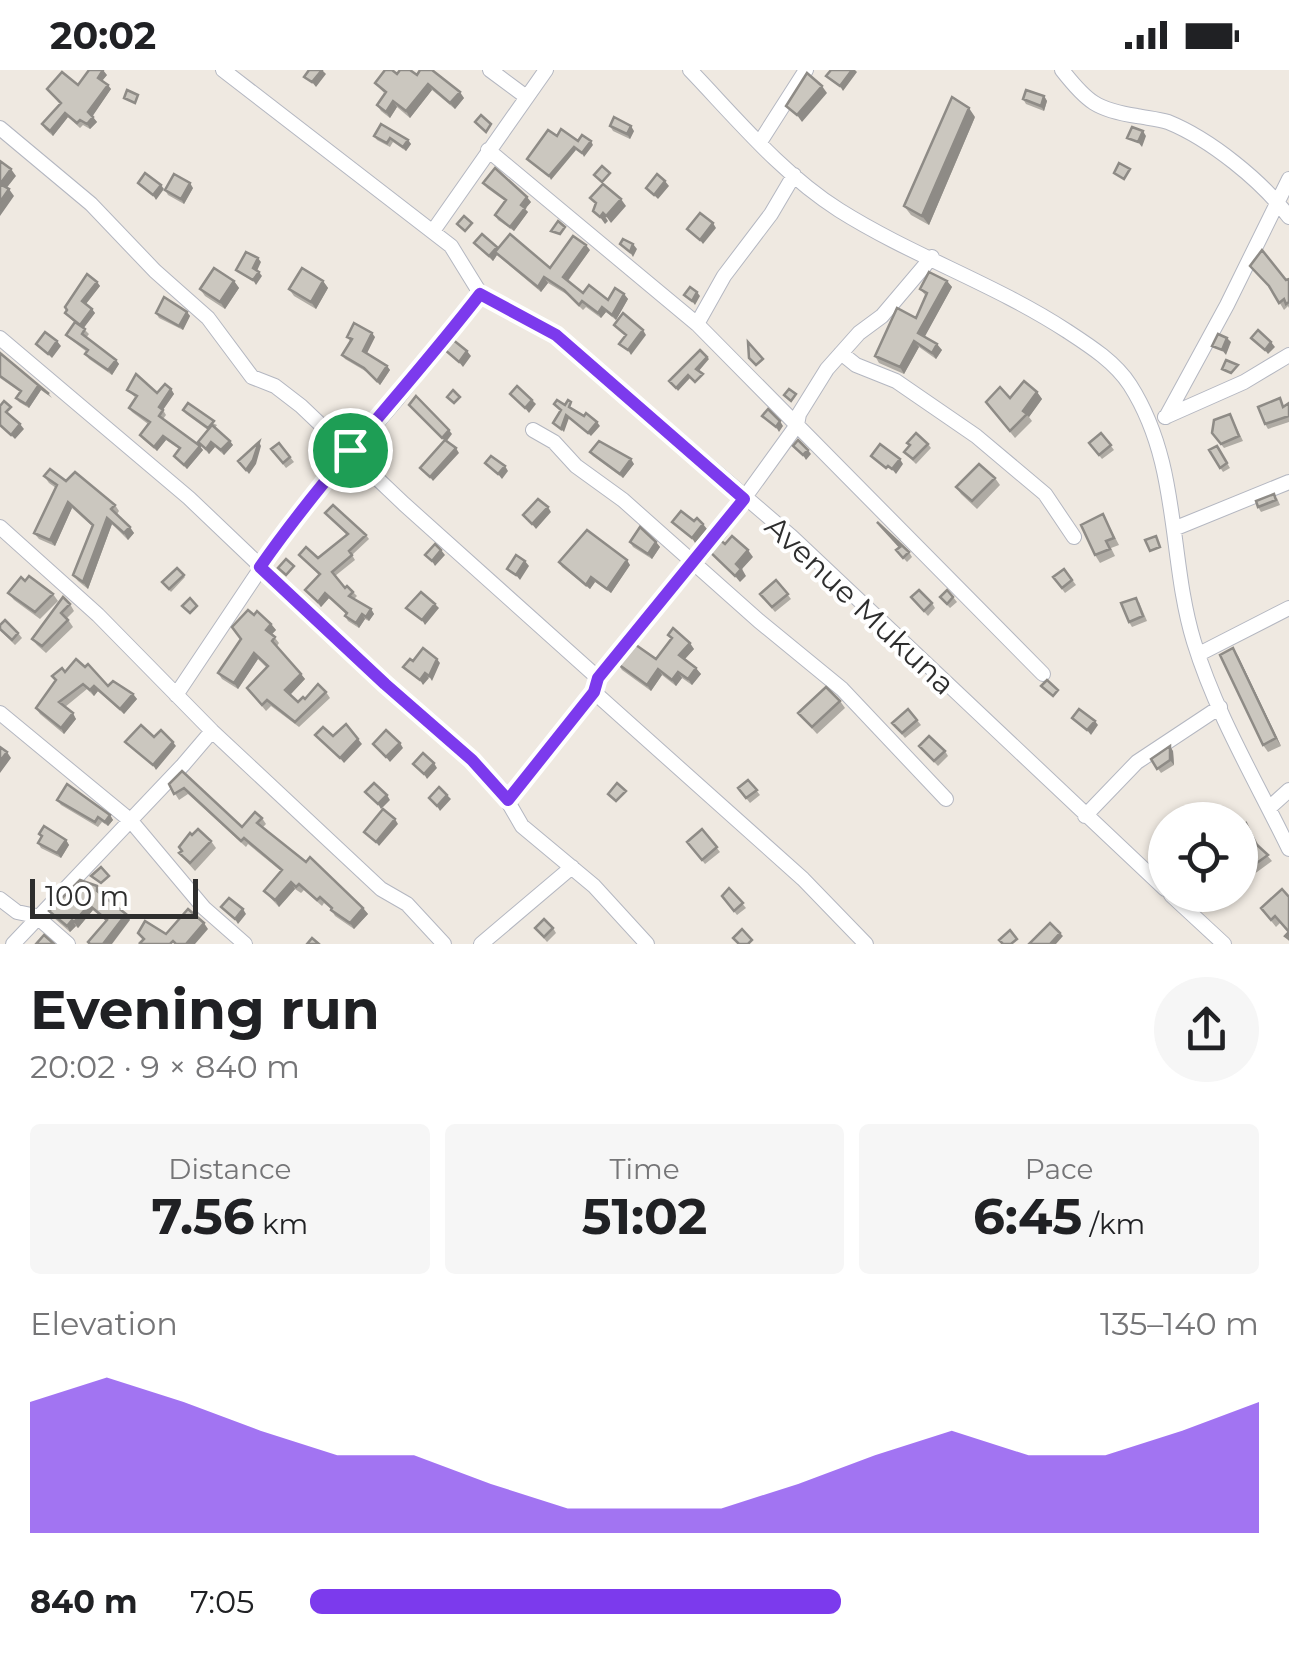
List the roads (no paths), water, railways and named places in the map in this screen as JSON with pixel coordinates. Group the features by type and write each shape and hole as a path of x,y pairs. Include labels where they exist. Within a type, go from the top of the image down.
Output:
{"street":[{"name":"Avenue Mukuna","path":"222,70 450,246 480,294 556,335 838,580 1148,874"},
{"path":"490,70 525,96"},
{"path":"432,231 546,70"},
{"path":"690,70 760,142 836,208 1026,306 1108,360 1130,385 1149,424 1168,490 1198,654 1289,849"},
{"path":"760,142 806,70"},
{"path":"1062,70 1079,92 1102,110 1164,120 1203,141 1278,202 1289,217"},
{"path":"0,128 80,194 155,271 208,318 252,377 292,399 350,450 803,879 866,944"},
{"path":"488,150 697,324 1043,674"},
{"path":"697,324 724,276 771,214 794,174"},
{"path":"1166,417 1289,178"},
{"path":"508,800 744,499 797,425 798,414 840,353 859,332 882,316 932,258"},
{"path":"176,695 260,567 350,450 480,294"},
{"path":"0,338 134,450 472,760 508,800 522,826 608,900 647,944"},
{"path":"840,353 856,366 896,382 976,436 1045,494 1074,536"},
{"path":"1149,424 1244,382 1289,355"},
{"path":"533,430 554,442 576,466 623,500 842,689 946,799"},
{"path":"1176,528 1289,482"},
{"path":"0,527 98,615 212,731 381,889 408,904 444,944"},
{"path":"1198,654 1289,608"},
{"path":"1085,816 1137,762 1220,707"},
{"path":"0,712 131,821 204,908 245,944"},
{"path":"13,944 212,731"},
{"path":"1269,808 1289,790"},
{"path":"482,944 572,867"},
{"path":"0,899 17,912 36,916 68,944"},
{"path":"1189,912 1224,944"}]}
